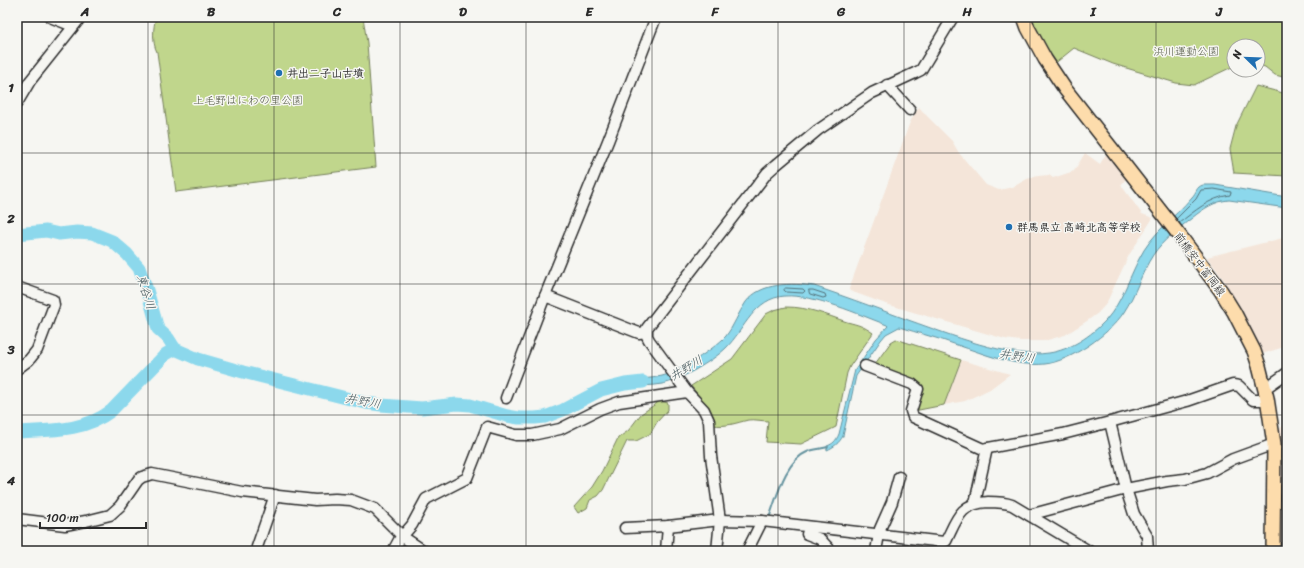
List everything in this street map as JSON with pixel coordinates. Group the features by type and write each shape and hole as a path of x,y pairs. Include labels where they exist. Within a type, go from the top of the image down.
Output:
{"main road":[{"name":"前橋安中富岡線","path":"1024,17 1036,44 1058,79 1208,273 1234,312 1260,366 1274,444 1273,551"}],"street":[{"path":"50,17 73,26"},
{"path":"17,103 30,80 81,17"},
{"path":"506,398 656,17"},
{"path":"717,551 720,520 711,456 709,421 704,410 680,384 649,340 646,332 647,328 767,173 818,130 872,93 887,85 915,74 920,70 953,17"},
{"path":"887,85 910,110"},
{"path":"17,287 53,300 54,305 37,350 29,360 17,369"},
{"path":"545,296 639,333 646,332"},
{"path":"866,364 912,384 918,389 911,411 913,417 979,448 987,448 1063,434 1187,401 1233,384 1239,386 1253,400 1261,400 1270,385 1287,373"},
{"path":"393,551 399,540 412,525 426,499 467,478 487,426 516,435 532,435 560,429 600,409 619,402 687,392"},
{"path":"1110,422 1126,489 1134,514 1147,536 1148,551"},
{"path":"1029,515 1126,489 1185,479 1207,473 1233,459 1274,444"},
{"path":"975,503 987,448"},
{"path":"17,519 65,525 110,514 120,506 138,480 152,474 218,486 236,491 315,500 344,499 362,504 375,509 403,537 424,551"},
{"path":"876,551 880,529 892,502 899,478"},
{"path":"258,551 257,547 275,495"},
{"path":"625,528 668,526 720,520 766,522 879,534 943,546 957,519 965,508 975,503 999,502 1012,505 1089,551"},
{"path":"747,551 766,522"},
{"path":"666,551 668,526"},
{"path":"810,527 807,534 820,539 831,551"}],"shaded area":[{"name":"群馬県立 高崎北高等学校","path":"919,107 952,141 959,153 986,185 999,190 1013,187 1027,179 1038,176 1049,175 1053,178 1074,171 1085,153 1100,164 1106,154 1126,179 1121,185 1142,214 1153,218 1129,255 1106,304 1098,313 1065,335 1044,341 1020,341 1005,339 940,320 886,304 850,291 849,289 910,122"},
{"path":"1287,237 1287,340 1284,347 1259,355 1225,282 1207,257"},
{"path":"961,360 1010,374 990,389 965,401 944,405"},
{"path":"1287,421 1287,551 1281,551 1278,535 1281,534 1281,501 1279,500 1279,430"}],"green space":[{"name":"上毛野はにわの里公園","path":"156,17 363,17 367,43 376,167 176,192 157,52 155,48 154,30"},
{"name":"浜川運動公園","path":"1027,17 1287,17 1287,78 1275,75 1266,68 1266,38 1226,38 1226,70 1194,85 1176,83 1113,64 1074,48 1053,65"},
{"path":"1256,86 1287,94 1287,176 1234,173 1230,149 1236,126"},
{"path":"786,307 802,308 817,312 861,326 873,333 850,366 847,373 836,427 801,444 766,442 768,421 750,420 727,425 713,425 708,407 691,386 732,359 766,314"},
{"path":"896,339 961,360 944,405 914,411 921,389 878,368 875,364 891,342"},
{"path":"660,401 668,403 668,410 657,422 650,434 636,441 627,441 603,490 598,496 590,500 587,508 578,513 574,507 592,487 602,471 618,438 628,431 641,414"}],"water":[{"path":"1203,185 1215,185 1287,197 1287,208 1229,200 1209,206 1181,226 1161,244 1145,269 1132,298 1118,320 1089,345 1066,358 1055,362 1045,364 1022,364 1011,362 899,327 886,334 856,376 843,436 832,448 827,450 827,446 837,439 839,434 855,370 876,339 888,326 837,306 797,296 774,298 765,302 758,308 726,348 713,359 670,382 649,386 626,386 626,380 669,374 696,359 726,336 743,306 752,295 768,287 787,284 814,286 943,332 998,349 1033,354 1049,353 1065,349 1087,337 1112,313 1121,298 1144,250 1163,226 1185,205 1198,188"}],"waterway":[{"name":"東谷川","path":"17,234 46,231 59,234 77,232 92,233 112,241 127,254 139,268 158,329 168,338 175,349"},
{"name":"井野川","path":"175,349 198,359 243,372 366,403 422,408 457,404 470,405 519,418 545,417 563,410 601,390 625,384 643,382"},
{"name":"井野川","path":"17,432 66,429 89,423 100,418 111,411 166,354 175,349"},
{"path":"769,518 783,480 793,463 807,452 828,447"}],"place":[{"name":"井出二子山古墳","path":"279,73"},
{"name":"群馬県立 高崎北高等学校","path":"1009,227"}]}
